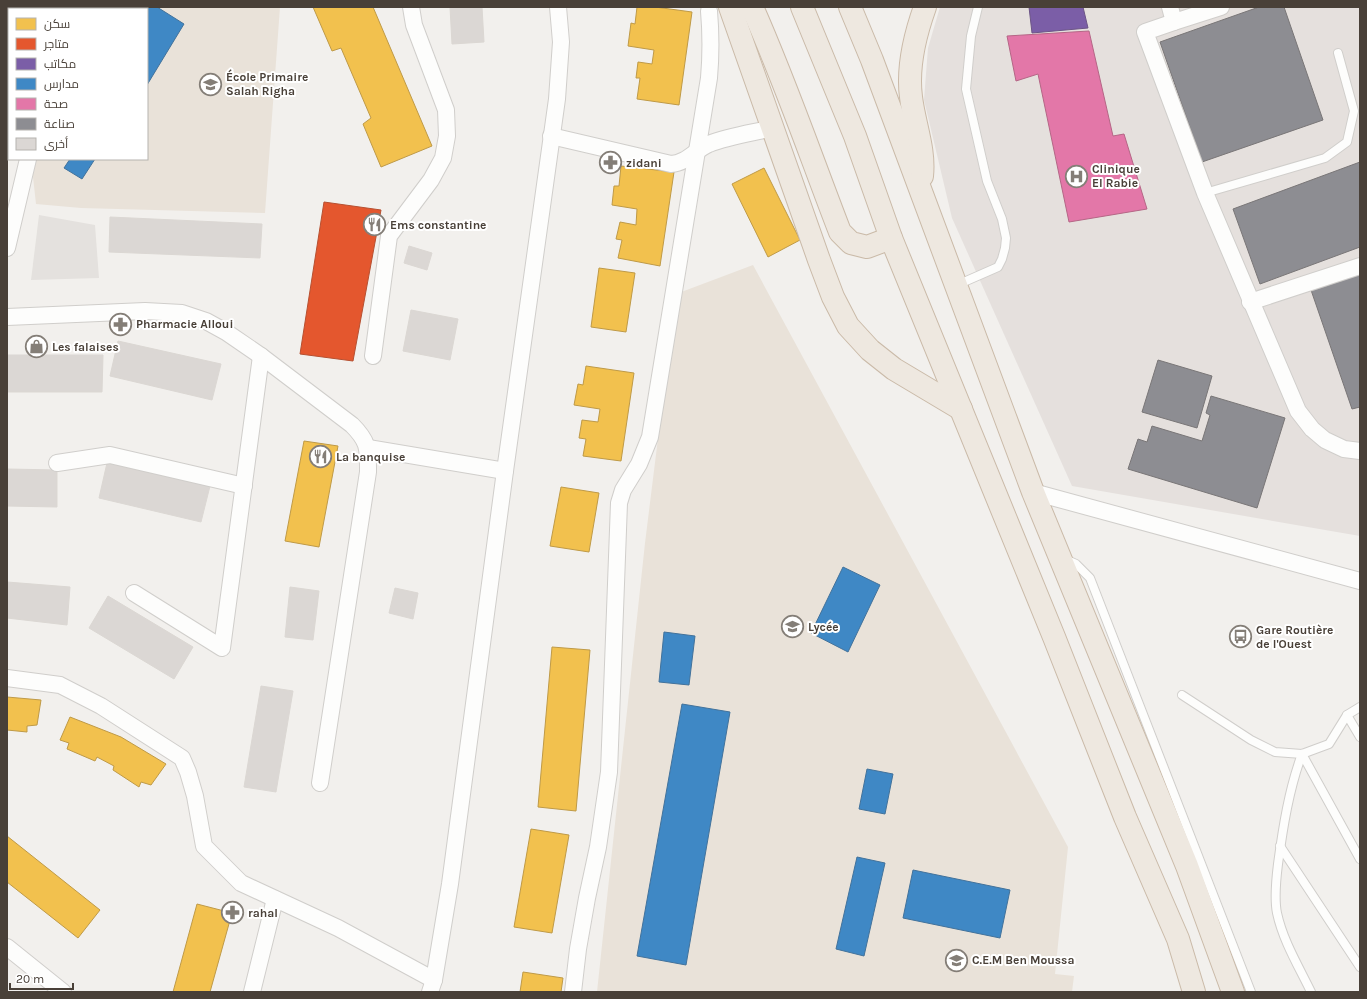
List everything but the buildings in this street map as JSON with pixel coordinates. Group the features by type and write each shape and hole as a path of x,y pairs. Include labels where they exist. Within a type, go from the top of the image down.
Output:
{"highway":[{"path":"730,7 833,298 848,326 870,350 894,369 961,409"},
{"path":"752,7 792,102 840,232 851,244 867,247 890,238"},
{"path":"802,7 855,136 890,238 1054,637 1125,817 1178,940 1194,992"},
{"path":"850,7 872,60 1033,492 1058,556 1187,866 1233,992"},
{"path":"920,191 923,169 911,96 910,80 917,28 925,7"}],"street":[{"path":"373,356 389,236 431,180 443,158 447,136 446,110 414,25 411,7"},
{"path":"7,678 60,686 102,706 182,758 195,796 204,846 241,883 338,928 432,986 450,884 505,470 557,99 561,42 558,7"},
{"path":"1221,7 1172,15 1145,32 1205,193 1298,412 1312,429 1325,440 1344,448 1360,451"},
{"path":"573,992 578,949 598,847 609,772 619,503 623,490 639,464 650,437 705,102 711,56 709,11"},
{"path":"551,136 671,164 684,161 703,147 716,141 773,128"},
{"path":"7,248 28,160"},
{"path":"1250,302 1360,266"},
{"path":"7,317 145,311 182,313 206,321 226,332 261,356 352,425 361,434 368,448 368,472 320,783"},
{"path":"134,594 222,648 261,356"},
{"path":"368,448 505,470"},
{"path":"57,463 110,455 244,486"},
{"path":"1033,492 1360,581"},
{"path":"252,992 275,899"},
{"path":"7,947 62,992"}],"lane":[{"path":"957,286 998,267 1002,259 1006,238 1002,219 987,181 966,89 971,36 978,7"},
{"path":"1205,193 1325,158 1347,142 1354,111 1338,53"},
{"path":"1058,556 1076,564 1090,578 1251,992"},
{"path":"1182,695 1250,740 1275,752 1302,754 1329,744 1347,716 1360,708"},
{"path":"1347,716 1360,737"},
{"path":"1302,754 1294,776 1280,846 1276,885 1276,911 1281,931 1311,992"},
{"path":"1302,754 1360,859"},
{"path":"1280,846 1360,967"}],"shaded area":[{"name":"École Primaire Salah Righa","path":"280,7 265,213 81,208 36,204 31,160 148,160 148,8 110,8"},
{"path":"940,7 1360,7 1360,536 1072,486 952,218 924,100 928,48"},
{"path":"39,215 95,225 99,278 31,280"},
{"name":"Lycée","path":"753,265 1068,847 1055,974 1074,976 1072,992 597,992 645,543 676,294"}],"place":[{"name":"École Primaire Salah Righa","path":"211,84"},
{"name":"zidani","path":"611,163"},
{"name":"Clinique El Rabie","path":"1077,176"},
{"name":"Ems constantine","path":"375,225"},
{"name":"Pharmacie Alloui","path":"120,324"},
{"name":"Les falaises","path":"36,347"},
{"name":"La banquise","path":"321,457"},
{"name":"Lycée","path":"792,627"},
{"name":"Gare Routière de l'Ouest","path":"1241,637"},
{"name":"rahal","path":"232,913"},
{"name":"C.E.M Ben Moussa","path":"957,960"}]}
